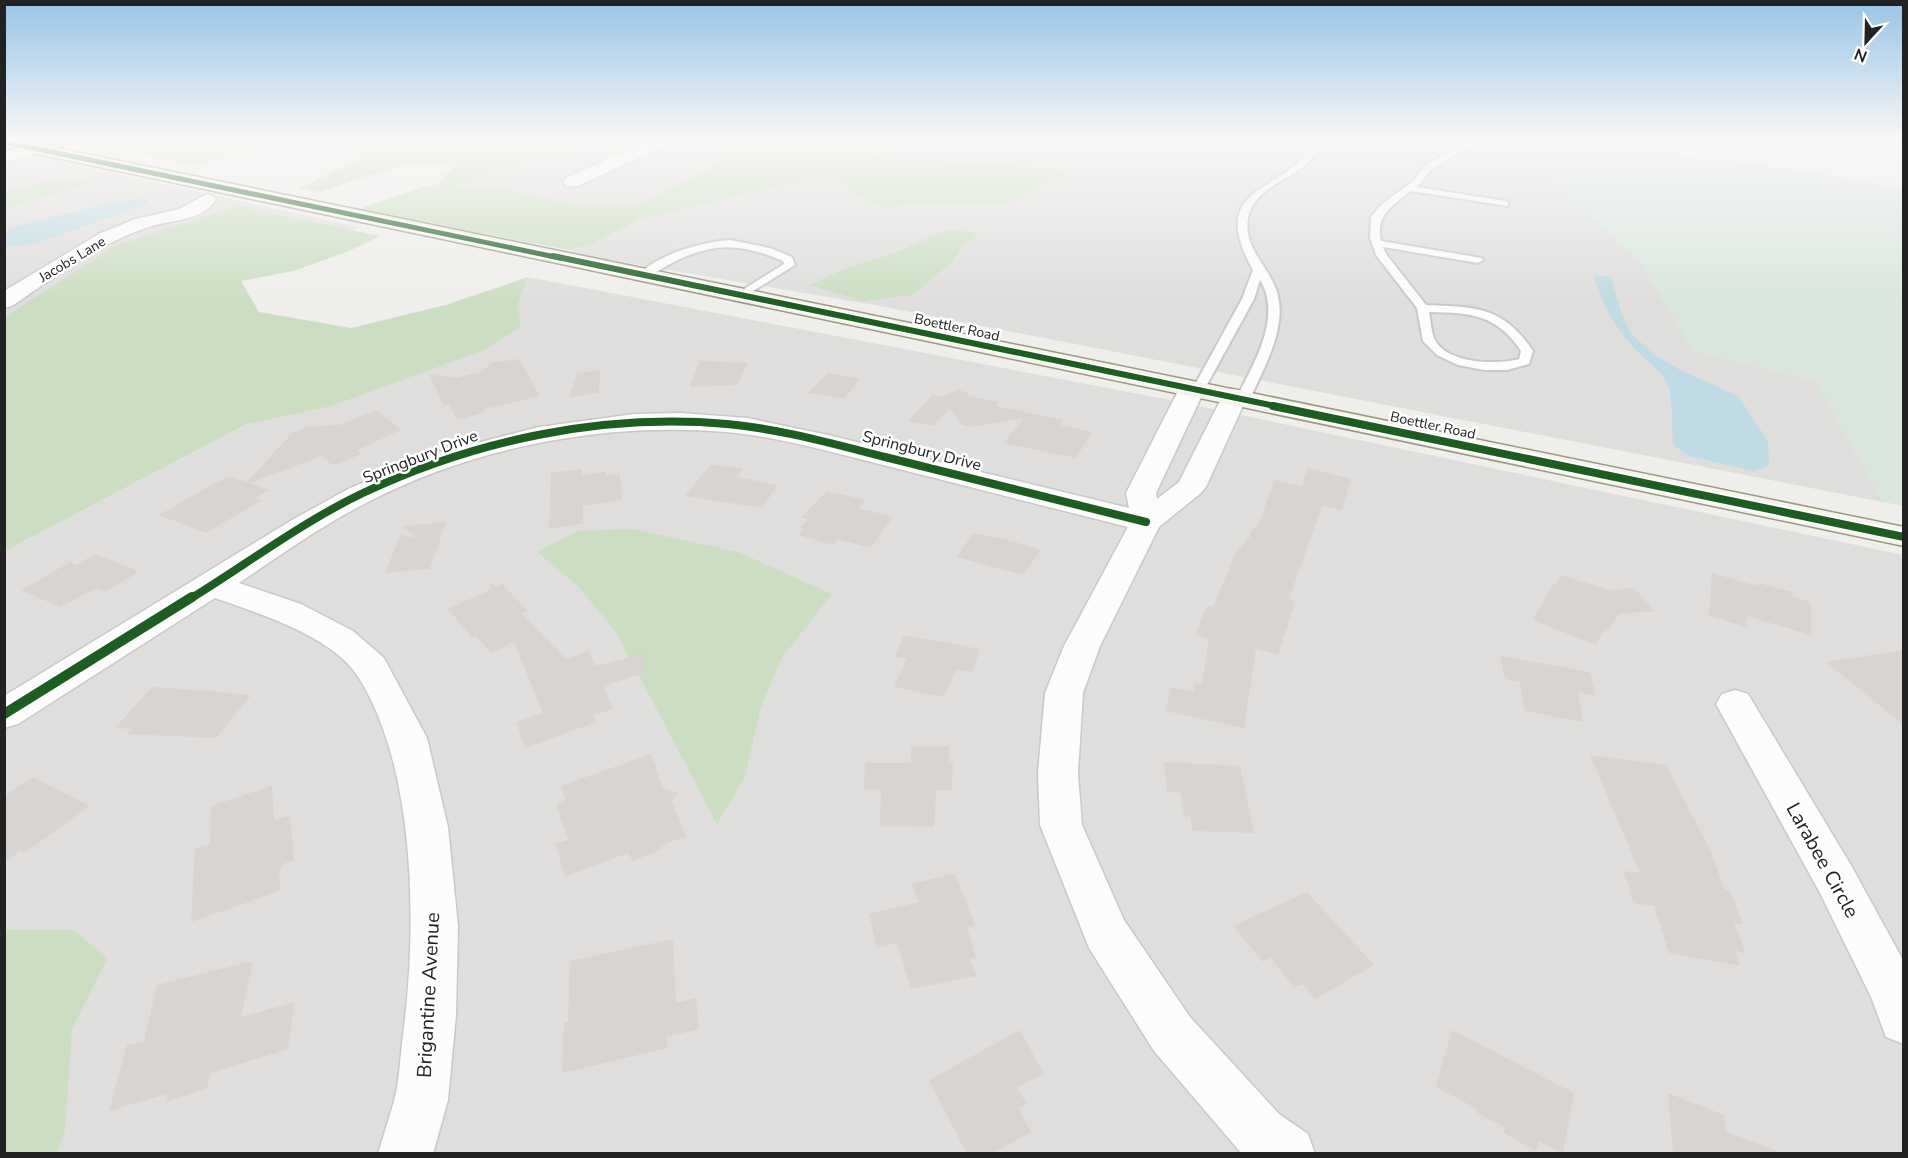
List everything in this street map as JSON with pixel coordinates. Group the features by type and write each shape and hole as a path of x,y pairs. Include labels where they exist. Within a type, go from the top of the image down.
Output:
{"street":[{"name":"Jacobs Lane","path":"4,301 104,238 143,222 201,207 207,200 225,194"},
{"name":"Boettler Road","path":"256,194 1904,537"},
{"path":"1146,522 1141,493 1195,389"},
{"path":"1238,398 1191,487 1146,522 1086,637 1064,693 1058,773 1061,825 1106,933 1172,1034 1260,1132 1288,1154"},
{"name":"Springbury Drive","path":"4,714 324,515 363,494 426,468 492,446 525,438 616,425 725,424 774,431 1146,522"},
{"name":"Brigantine Avenue","path":"212,585 289,612 341,639 370,667 407,738 427,827 435,926 431,1015 421,1100 405,1154"},
{"name":"Larabee Circle","path":"1735,704 1836,880 1893,991 1904,1020"}],"lane":[{"path":"1238,398 1268,342 1272,326 1272,291 1247,248 1243,231 1244,212 1258,194"},
{"path":"1401,194 1385,206 1376,217 1375,237 1381,255 1423,308 1429,341 1440,352 1462,362 1484,366 1507,366 1526,361 1527,351 1520,337 1506,323 1490,314 1423,308"},
{"path":"1445,194 1505,204"},
{"path":"643,275 684,251 707,245 728,243 751,246 771,251 788,260 790,265 740,296"},
{"path":"1377,243 1478,260"},
{"path":"1195,389 1248,299 1258,270"}],"shaded area":[{"path":"5,194 209,194 358,227 5,391"},
{"path":"413,194 677,194 581,244 384,206"},
{"path":"746,194 854,194 883,208 917,203 996,203 880,306 570,253 570,250 594,243 642,219"},
{"path":"1005,194 1579,194 1580,206 1640,261 1694,351 1816,381 1883,502 880,306"},
{"path":"1565,194 1903,194 1903,506 1883,502 1816,381 1694,351 1640,261"},
{"path":"707,232 716,237 662,257 649,254"},
{"path":"528,277 1165,399 1903,555 1903,1153 5,1154 5,551"}],"green space":[{"path":"5,194 54,194 5,209"},
{"path":"402,194 527,194 581,207 639,204 658,194 746,194 642,219 594,243 570,250 356,210"},
{"path":"854,194 1025,194 1010,203 917,203 883,208"},
{"path":"238,206 380,236 347,252 293,271 241,281 259,312 351,328 446,305 528,277 517,304 521,327 484,350 331,406 247,424 5,551 5,317 116,245"},
{"path":"949,229 979,233 963,245 951,263 912,295 864,301 809,285 849,267 894,253"},
{"path":"633,529 738,552 832,594 781,659 760,710 745,777 717,824 616,632 577,585 537,552 578,531"},
{"path":"5,930 74,930 107,959 72,1029 65,1130 57,1153 5,1153"}],"water":[{"path":"139,199 150,200 142,206 34,244 5,247 5,231 30,222"},
{"path":"1598,275 1611,277 1621,312 1631,334 1655,355 1680,370 1738,396 1768,441 1769,466 1753,471 1689,456 1673,445 1671,402 1666,382 1663,376 1632,346 1614,322 1597,286 1594,277"}],"building":[{"path":"519,359 540,396 484,409 486,412 457,420 449,404 444,406 429,374 456,378 481,372 491,363"},
{"path":"700,361 748,363 737,385 689,387"},
{"path":"600,370 599,393 569,397 577,373"},
{"path":"828,373 860,379 844,399 808,393"},
{"path":"958,390 966,392 969,396 999,402 996,406 1063,420 1060,425 1092,432 1076,458 1004,443 1024,418 972,427 962,425 950,408 933,426 908,421 932,395 941,397"},
{"path":"376,410 401,430 357,450 362,454 337,464 331,464 322,456 250,483 270,490 255,498 262,500 206,533 159,515 228,476 247,482 294,431 300,431 305,427 339,425"},
{"path":"711,464 743,469 737,477 778,485 762,508 685,496"},
{"path":"1308,468 1351,479 1342,510 1322,506 1289,599 1295,601 1278,655 1256,649 1244,728 1165,711 1171,687 1194,692 1195,683 1202,684 1209,639 1195,635 1207,606 1213,607 1238,548 1242,548 1246,538 1249,539 1253,527 1257,528 1275,480 1302,486"},
{"path":"582,469 582,475 620,473 622,500 583,506 583,523 549,529 551,473"},
{"path":"827,491 866,500 859,508 893,517 871,548 838,539 833,545 798,535 804,529 800,528 808,519 801,518"},
{"path":"446,522 430,569 385,573 401,534 419,540 403,526"},
{"path":"973,533 1041,550 1023,575 957,557"},
{"path":"95,554 136,570 134,571 137,573 106,591 97,588 60,607 21,590 70,562 76,565"},
{"path":"1712,573 1757,586 1758,583 1792,592 1792,596 1811,602 1811,635 1747,616 1747,627 1709,616"},
{"path":"1561,575 1609,590 1634,588 1655,611 1618,614 1609,630 1605,628 1595,645 1533,620 1553,584 1555,585"},
{"path":"490,582 496,587 502,584 528,611 522,614 566,659 589,651 595,666 642,654 647,672 603,686 613,709 593,715 596,722 525,748 516,722 543,713 514,642 491,653 476,636 472,638 448,609 492,589"},
{"path":"904,635 980,649 973,672 956,670 944,697 894,687 907,659 895,657"},
{"path":"1904,650 1904,725 1826,662"},
{"path":"1500,656 1590,672 1596,696 1578,692 1583,722 1525,711 1520,682 1505,679"},
{"path":"152,687 251,695 216,738 128,734 133,729 115,728"},
{"path":"949,746 949,762 953,763 952,790 936,790 934,827 880,826 881,790 864,789 865,763 911,763 911,747"},
{"path":"651,754 663,788 679,793 672,801 686,836 660,846 662,849 633,861 628,853 565,877 555,844 568,840 556,804 565,800 561,786"},
{"path":"1590,755 1666,765 1709,848 1725,890 1730,891 1743,925 1734,923 1746,953 1735,951 1740,966 1669,953 1654,906 1633,903 1624,871 1640,873"},
{"path":"1164,762 1240,766 1254,833 1193,831 1190,817 1184,816 1180,793 1167,792"},
{"path":"32,777 90,806 24,853 20,851 4,863 4,797"},
{"path":"272,786 274,820 290,816 294,860 283,864 283,867 279,869 280,891 191,922 195,848 210,844 211,806"},
{"path":"955,873 975,925 967,927 976,958 970,959 976,976 911,989 897,943 877,948 869,914 919,902 912,884"},
{"path":"1307,892 1374,965 1315,999 1303,984 1294,987 1270,957 1263,962 1233,926"},
{"path":"673,939 676,1003 696,998 699,1029 666,1037 667,1048 562,1073 564,1023 568,1022 570,961"},
{"path":"253,961 241,1017 295,1002 288,1049 210,1073 207,1088 166,1102 167,1094 109,1111 127,1045 144,1042 157,985"},
{"path":"1020,1030 1044,1074 1016,1087 1027,1104 1018,1108 1031,1132 991,1154 967,1154 929,1080"},
{"path":"1452,1030 1574,1093 1563,1154 1539,1141 1536,1151 1504,1133 1505,1127 1477,1113 1477,1109 1436,1087"},
{"path":"1668,1093 1724,1115 1726,1132 1778,1151 1778,1154 1673,1154"}],"cycle path":[{"path":"254,194 1904,537"},
{"path":"4,714 341,504 447,459 539,435 587,427 634,423 681,421 747,426 953,473 1146,522"}]}
